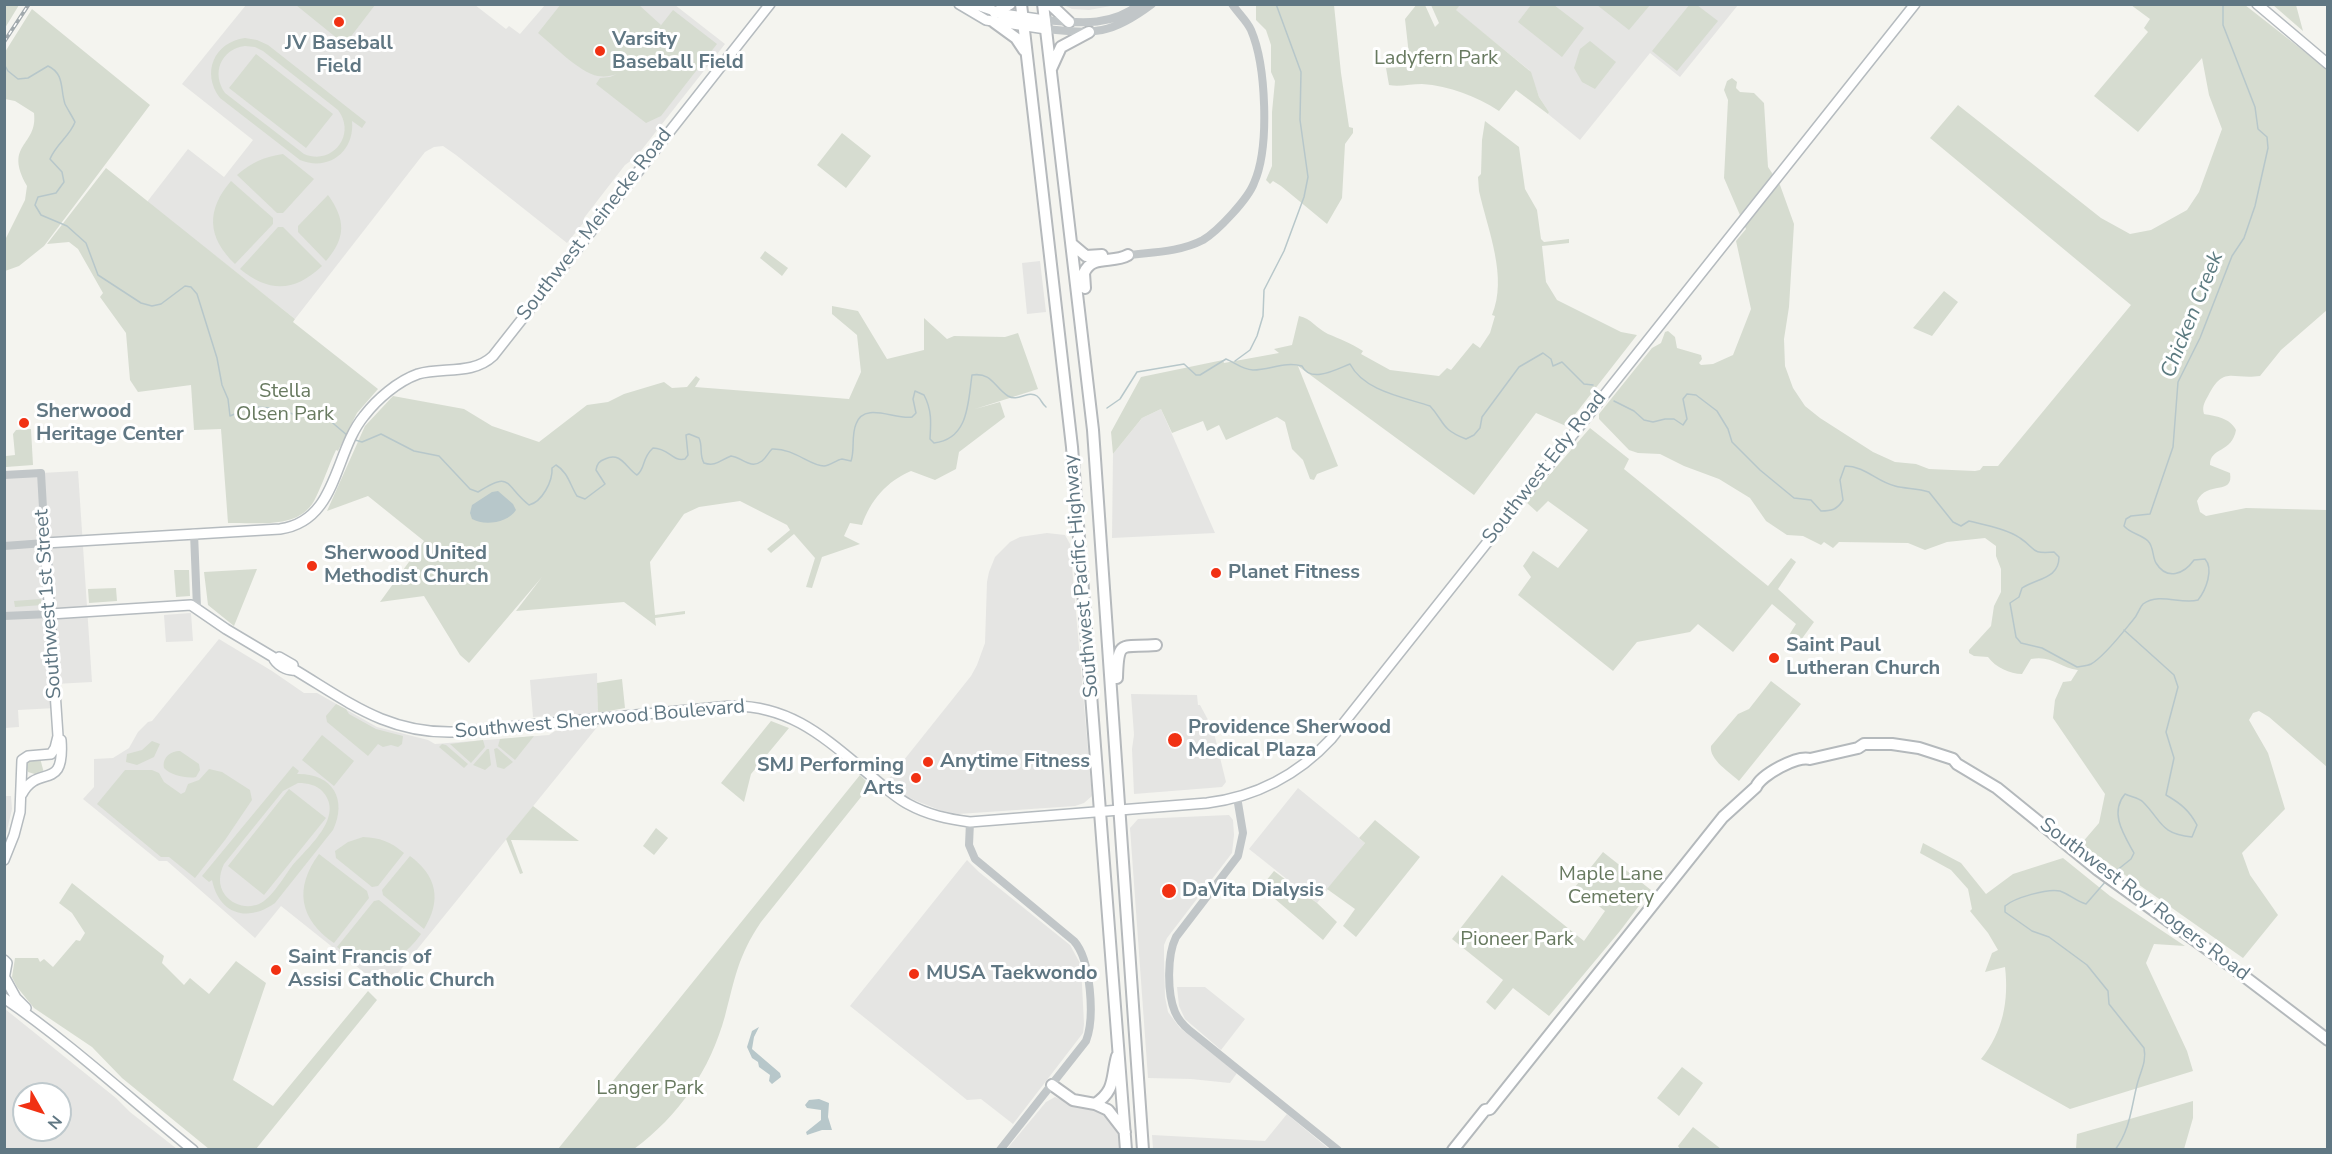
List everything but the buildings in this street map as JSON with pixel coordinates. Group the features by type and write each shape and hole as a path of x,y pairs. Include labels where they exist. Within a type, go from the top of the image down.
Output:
{"main road":[{"name":"Southwest Meinecke Road","path":"45,543 280,529 303,522 321,504 364,416 388,393 414,376 475,367 493,356 770,4"},
{"path":"959,4 975,15 1045,24"},
{"path":"974,4 995,17 1016,38 1026,53"},
{"path":"995,17 1010,4"},
{"name":"Southwest Pacific Highway","path":"1021,4 1072,447 1102,810 1126,1149"},
{"name":"Southwest Pacific Highway","path":"1043,4 1081,313 1096,473 1143,1149"},
{"path":"1050,4 1069,22"},
{"name":"Southwest Edy Road","path":"1102,810 1207,802 1237,797 1284,778 1310,760 1331,739 1914,4"},
{"path":"2257,4 2328,64"},
{"path":"1051,69 1061,47 1089,32"},
{"path":"1073,245 1086,256 1125,252 1128,255 1124,258 1097,261 1088,266 1084,273 1086,290 1081,313"},
{"name":"Southwest 1st Street","path":"45,543 60,761"},
{"path":"50,614 188,604 197,608"},
{"name":"Southwest Sherwood Boulevard","path":"197,608 226,629 276,657 275,662 289,671 294,668 381,720 413,730 436,733 731,706 770,710 806,725 906,803 933,815 970,822 1102,810"},
{"path":"1112,685 1117,678 1120,650 1127,646 1156,645"},
{"name":"Southwest 1st Street","path":"51,754 58,736"},
{"name":"Southwest Roy Rogers Road","path":"1460,1149 1723,817 1756,787 1758,782 1781,768 1803,757 1810,759 1858,748 1865,751 1901,752 1950,765 1957,764 1997,788 2098,870 2328,1040"},
{"path":"4,860 14,835 21,795 22,764 31,755 57,756 60,761 57,772 28,784 21,795"},
{"path":"22,764 29,776 39,779"},
{"path":"4,960 6,963 5,979 16,998 34,1014 36,1021"},
{"path":"4,998 112,1081 129,1098 193,1149"},
{"path":"1095,1104 1111,1089 1112,1072 1119,1049"},
{"path":"1052,1085 1073,1100 1095,1104 1110,1112 1125,1132"},
{"name":"Southwest Roy Rogers Road","path":"1453,1149 1485,1110 1490,1109"}],"street":[{"path":"1045,24 1110,21 1140,4"},
{"path":"1045,24 1089,32 1119,26 1152,4"},
{"path":"1128,255 1178,249 1206,238 1225,221 1255,182 1264,136 1260,55 1250,28 1232,4"},
{"name":"Southwest 1st Street","path":"4,475 41,473 45,543"},
{"path":"194,533 197,608"},
{"path":"4,546 45,543"},
{"path":"4,616 50,614"},
{"path":"1237,797 1243,833 1238,856 1176,937 1171,948 1169,968 1173,1009 1178,1019 1189,1030 1338,1149"},
{"path":"970,822 969,844 975,860 1074,940 1084,957 1087,972 1089,1032 1081,1049 1000,1149"}],"shaded area":[{"path":"1460,4 1738,5 1680,77 1650,53 1580,140 1548,114 1529,70 1455,10"},
{"path":"246,5 475,5 506,29 509,26 520,34 545,5 675,5 725,44 636,157 625,165 567,243 456,155 443,146 434,147 425,152 295,319 147,202 188,149 224,177 253,140 182,84"},
{"path":"1064,5 1116,5 1089,10 1072,9"},
{"path":"1040,261 1046,312 1027,314 1022,263"},
{"path":"1161,409 1215,533 1112,538 1113,454 1142,418"},
{"path":"78,471 92,682 55,684 56,708 18,710 19,727 5,728 4,475"},
{"path":"498,491 513,504 516,510 507,518 496,522 489,523 472,519 470,513 472,505 492,492"},
{"path":"1047,533 1065,535 1070,544 1092,796 1084,803 1075,806 958,814 942,811 909,798 889,785 888,780 971,676 977,665 985,643 987,582 995,557 1010,542 1020,537"},
{"path":"191,613 193,641 166,642 164,615"},
{"path":"219,639 304,693 317,693 377,727 428,740 435,744 549,735 555,731 598,726 385,989 281,906 255,938 167,861 159,861 83,799 94,787 94,759 113,758 129,748 138,732 152,721"},
{"path":"597,673 598,713 533,717 530,680"},
{"name":"Providence Sherwood Medical Plaza","path":"1131,694 1197,695 1198,705 1213,729 1226,782 1222,787 1134,794"},
{"path":"1298,788 1365,843 1317,903 1249,849"},
{"path":"5,796 11,796 12,809 5,839"},
{"path":"1229,815 1233,820 1232,853 1164,945 1165,997 1168,1012 1180,1028 1237,1073 1230,1083 1148,1078 1130,828 1138,819"},
{"path":"967,860 1070,945 1081,965 1083,1033 1013,1124 981,1099 967,1100 850,1006"},
{"path":"1177,987 1205,987 1245,1019 1221,1050 1185,1019 1179,1006"},
{"path":"5,1009 116,1098 177,1149 6,1149"},
{"path":"759,1027 752,1049 780,1073 781,1077 772,1084 769,1081 770,1075 759,1067 747,1047 752,1031"},
{"path":"1055,1097 1079,1107 1104,1112 1117,1126 1120,1149 1006,1150 1046,1102"},
{"path":"819,1099 829,1103 828,1117 832,1130 822,1130 807,1135 806,1132 821,1120 821,1110 807,1108 805,1105 809,1100"},
{"path":"1287,1114 1329,1149 1153,1149 1152,1135 1265,1141"}],"green space":[{"path":"561,4 639,5 661,25 647,43 673,10 717,44 661,116 646,123 596,84 600,78 617,74 598,76 583,70 538,33"},
{"name":"Ladyfern Park","path":"1417,4 1425,5 1435,27 1439,23 1431,5 1460,5 1456,10 1531,72 1539,97 1549,112 1548,114 1516,90 1499,111 1472,96 1453,89 1422,84 1389,85 1386,68 1400,67 1409,55 1405,19"},
{"path":"1690,4 1697,5 1718,21 1677,71 1652,51"},
{"path":"4,5 19,5 5,28"},
{"name":"JV Baseball Field","path":"296,5 375,5 349,39 338,39"},
{"path":"1256,5 1334,5 1349,127 1353,128 1353,133 1345,144 1342,198 1327,224 1281,186 1273,181 1270,184 1266,180 1272,166 1272,112 1275,81 1271,72 1271,45 1266,30 1256,20"},
{"path":"1531,5 1554,5 1584,28 1562,57 1518,22"},
{"path":"1597,5 1650,5 1629,30"},
{"path":"2131,5 2245,5 2328,70 2327,310 2281,350 2260,376 2229,376 2219,380 2203,407 2204,414 2226,420 2236,430 2230,443 2214,455 2210,465 2230,473 2230,480 2228,484 2201,495 2197,501 2200,512 2206,516 2246,508 2327,510 2327,767 2269,717 2259,711 2253,713 2249,720 2268,753 2285,809 2242,853 2250,875 2278,915 2243,958 2081,844 2099,823 2105,794 2053,718 2055,700 2063,682 2071,681 2078,670 2038,658 2031,659 2022,674 2017,674 1999,667 1988,657 1974,656 1969,653 1969,650 1991,626 1994,606 2001,592 2001,569 1996,556 1996,546 1985,538 1947,542 1925,550 1908,543 1839,542 1833,548 1824,542 1821,545 1803,536 1787,535 1766,521 1750,498 1719,479 1660,454 1638,453 1629,450 1599,419 1599,414 1652,348 1661,343 1665,332 1668,331 1675,337 1677,348 1701,355 1702,359 1699,363 1701,365 1713,364 1733,355 1751,309 1736,241 1746,229 1724,178 1728,100 1724,90 1727,81 1732,78 1737,82 1736,88 1740,92 1754,93 1764,103 1768,167 1780,185 1794,224 1789,307 1784,339 1785,366 1793,388 1805,406 1873,452 1895,462 1916,464 1929,469 1975,471 1980,470 1983,466 1998,466 2131,305 1930,138 1958,105 2101,218 2130,234 2151,230 2187,210 2199,192 2222,129 2209,95 2202,58 2138,132 2094,96 2148,32 2144,28 2150,19"},
{"path":"2273,5 2296,5 2303,31"},
{"path":"32,9 150,105 44,246 19,266 5,271 5,240 25,200 27,186 19,161 20,153 34,124 34,113 15,101 5,99 5,52"},
{"path":"245,38 268,45 366,122 362,128 352,121 352,132 345,150 330,161 321,163 300,160 220,98 214,88 211,69 218,52 234,41","holes":["255,47 338,110 345,129 339,146 332,152 314,157 304,154 225,93 219,78 219,70 224,57 237,48"]},
{"path":"1590,41 1616,62 1595,89 1582,82 1574,68 1580,49"},
{"path":"256,54 333,114 306,148 229,88"},
{"path":"1485,121 1519,147 1525,189 1537,210 1541,239 1544,242 1569,239 1569,243 1542,246 1546,282 1557,300 1621,332 1637,335 1566,426 1536,413 1474,495 1298,366 1338,466 1317,474 1314,480 1310,479 1303,460 1292,449 1285,422 1277,417 1226,440 1219,425 1207,431 1203,421 1172,433 1161,409 1142,418 1113,454 1111,432 1141,377 1223,360 1224,363 1279,353 1274,349 1292,345 1299,316 1328,334 1359,348 1363,351 1361,354 1390,370 1439,376 1447,368 1451,370 1473,343 1480,348 1490,333 1495,316 1492,315 1498,285 1495,254 1479,191 1478,177 1481,174"},
{"path":"842,133 871,156 846,188 817,165"},
{"path":"283,154 314,179 283,213 277,213 237,175 258,161"},
{"name":"Stella Olsen Park","path":"106,168 295,319 293,322 378,389 357,413 338,451 336,450 314,501 298,517 275,522 228,523 221,429 194,430 191,385 138,392 130,380 126,333 100,297 103,293 78,249 69,242 47,244"},
{"path":"231,181 273,218 273,224 235,264 219,244 213,223 217,202"},
{"path":"328,195 338,213 341,229 333,253 326,261 298,232 298,226"},
{"path":"278,227 283,227 322,266 312,275 292,285 282,286 261,282 240,269"},
{"path":"765,251 788,268 782,276 760,258"},
{"path":"1944,291 1958,302 1932,336 1913,328"},
{"path":"832,306 858,311 887,359 924,350 924,318 947,339 954,336 1005,337 1018,333 1038,389 975,409 1000,402 1005,417 959,452 956,469 935,480 911,471 887,486 875,500 862,525 850,523 844,536 860,544 822,557 812,588 806,587 815,558 794,534 771,553 767,549 790,530 787,525 740,501 699,507 684,514 650,562 655,615 685,611 685,614 655,618 656,626 624,602 516,611 542,577 469,663 460,655 424,596 380,602 424,541 368,496 327,511 365,426 393,396 464,409 492,426 539,442 587,405 608,402 624,394 664,382 672,388 687,387 696,376 700,379 695,387 849,399 861,372 857,335 832,314"},
{"path":"1590,428 1629,459 1624,469 1768,586 1791,558 1796,562 1778,589 1814,622 1793,651 1784,643 1796,624 1772,604 1733,652 1698,624 1690,632 1637,642 1613,671 1518,595 1531,577 1523,566 1533,551 1558,568 1588,530 1548,501 1537,512 1526,502"},
{"path":"31,429 33,465 6,467 6,456 15,455 13,434 16,430"},
{"path":"257,569 234,626 208,605 204,572"},
{"path":"174,570 189,570 190,596 176,597"},
{"path":"116,588 117,601 89,603 88,589"},
{"path":"41,599 42,605 15,607 14,601"},
{"path":"622,679 625,708 598,713 597,683"},
{"path":"1771,681 1801,704 1739,781 1713,756 1711,746 1738,714 1749,709"},
{"path":"336,704 376,729 403,736 402,744 398,747 391,745 383,747 378,744 368,756 327,722 326,716"},
{"path":"771,721 789,728 751,774 744,802 721,783"},
{"path":"322,735 354,761 334,786 302,760"},
{"path":"534,736 515,760 498,746 500,739"},
{"path":"483,740 485,747 471,763 450,744"},
{"path":"152,741 160,744 154,757 137,765 126,762 127,754 142,750"},
{"path":"442,744 468,764 464,768 439,747"},
{"path":"497,748 513,762 504,769 497,767 494,749"},
{"path":"489,749 491,765 485,770 473,765"},
{"path":"180,751 199,764 200,770 196,777 179,776 164,768 164,761 168,756"},
{"path":"40,758 44,773 38,775 28,772 27,761"},
{"path":"293,766 299,771 297,774 320,778 334,790 339,808 333,830 275,903 254,913 236,912 221,901 212,880 209,882 202,876","holes":["298,783 312,785 323,792 329,802 330,812 327,822 273,893 264,901 250,906 232,901 225,895 220,884 224,864 283,791"]},
{"path":"209,769 222,772 250,790 252,800 225,840 195,878 169,857 161,857 97,804 125,770 152,770 159,773 164,782 181,794 185,792 188,784 199,780"},
{"name":"Langer Park","path":"860,775 867,782 865,792 753,934 738,967 719,1036 711,1055 679,1107 634,1149 558,1149"},
{"path":"289,789 326,818 264,895 228,866"},
{"path":"533,806 579,841 511,840 523,873 520,874 506,839"},
{"path":"1375,820 1420,857 1356,937 1343,926 1355,909 1327,889 1365,843 1359,838"},
{"path":"656,828 668,838 654,855 643,846"},
{"path":"363,837 385,841 404,853 378,886 372,887 336,858 335,851 348,842"},
{"path":"1923,843 1961,863 1986,894 2013,874 2063,858 2110,896 2185,946 2154,944 2146,963 2187,1051 2193,1071 2070,1109 1981,1059 1995,1038 2003,1016 2006,992 2005,967 1985,972 1992,953 1998,950 1970,911 1972,909 1968,889 1951,870 1920,853"},
{"name":"Pioneer Park","path":"1603,852 1651,890 1549,1016 1513,988 1495,1010 1486,1002 1503,980 1452,939 1502,875 1584,941 1605,911 1575,887"},
{"path":"319,854 367,891 369,898 334,943 313,924 304,902 306,879"},
{"path":"410,856 426,872 434,889 433,908 424,929 383,895 382,890"},
{"path":"1274,871 1317,903 1337,922 1323,940 1261,887"},
{"path":"72,883 164,956 162,963 184,985 190,978 209,994 236,961 266,983 233,1080 273,1106 368,991 377,1000 256,1149 209,1149 122,1078 92,1047 34,1008 17,987 12,977 15,958 38,958 40,962 44,959 53,967 76,940 80,941 85,933 72,913 59,903"},
{"path":"379,900 421,934 412,945 393,959 372,963 349,955 337,947 374,901"},
{"path":"1682,1067 1703,1083 1679,1116 1657,1098"},
{"path":"2193,1101 2193,1118 2184,1149 2076,1149 2077,1134"},
{"path":"1693,1127 1721,1149 1680,1149 1678,1146"}],"waterway":[{"path":"1235,361 1250,350 1257,336 1263,316 1264,290 1284,251 1304,197 1308,177 1300,120 1301,72 1276,4"},
{"path":"1614,401 1634,411 1644,420 1653,422 1674,419 1683,425 1687,419 1683,399 1687,394 1696,395 1717,411 1728,429 1732,442 1760,470 1794,498 1811,500 1821,511 1834,509 1841,503 1843,500 1840,480 1845,466 1852,467 1889,484 1929,492 1953,522 1961,526 1969,521 1996,528 2015,535 2034,550 2054,552 2059,557 2055,570 2046,577 2022,588 2019,597 2010,603 2016,637 2021,643 2042,648 2077,667 2091,664 2102,656 2135,618 2143,604 2156,599 2198,600 2208,580 2209,568 2205,559 2194,560 2185,569 2175,574 2165,572 2156,563 2148,541 2124,526 2126,519 2131,516 2150,514 2173,447 2178,382 2200,338 2232,256 2244,238 2255,206 2268,148 2267,137 2258,129 2255,107 2223,25 2223,4"},
{"path":"4,64 8,71 18,79 28,78 48,66 53,69 60,78 65,104 75,122 50,159 62,172 64,182 56,193 38,197 35,205 41,215 67,226 86,243 98,275 141,303 152,306 161,304 185,286 191,287 197,294 217,358 230,416 251,407 274,408 293,414 321,413 348,436"},
{"path":"1107,408 1120,399 1137,372 1184,364 1196,375 1200,375 1226,359 1253,370 1296,365 1302,366 1311,374 1318,375 1350,364 1356,373 1374,387 1430,406 1447,428 1466,439 1480,428 1482,417 1519,367 1543,353 1551,359 1553,366 1562,362 1584,384 1593,385"},
{"path":"355,440 362,442 381,434 414,451 439,456 470,489 478,492 502,481 511,486 529,505 538,500 546,490 551,479 552,468 556,465 566,475 577,496 585,499 605,484 596,470 601,461 615,457 623,461 637,475 653,448 663,450 677,459 685,459 688,455 686,435 689,434 699,438 704,463 708,464 715,464 731,456 754,464 763,460 772,449 787,451 819,465 826,466 842,459 851,461 853,438 860,417 873,412 912,417 916,413 913,399 915,391 924,395 930,411 930,439 934,443 946,440 954,434 965,418 972,375 988,378 1008,396 1019,397 1030,394 1037,396 1046,407"},
{"name":"Chicken Creek","path":"2111,875 2131,859 2134,853 2118,816 2120,801 2125,794 2141,801 2167,830 2192,837 2197,825 2184,807 2166,795 2174,758 2166,732 2178,687 2174,675 2124,630"},
{"name":"Chicken Creek","path":"2106,881 2086,904 2055,890 2031,894 2009,903 2005,906 2005,912 2032,931 2049,937 2087,965 2108,991 2109,1004 2144,1048 2144,1062 2129,1119 2124,1135 2115,1150"}],"railway":[{"path":"4,42 29,4"}],"place":[{"name":"JV Baseball Field","path":"339,22"},
{"name":"Varsity Baseball Field","path":"600,51"},
{"name":"Sherwood Heritage Center","path":"24,423"},
{"name":"Sherwood United Methodist Church","path":"312,566"},
{"name":"Planet Fitness","path":"1216,573"},
{"name":"Saint Paul Lutheran Church","path":"1774,658"},
{"name":"Providence Sherwood Medical Plaza","path":"1175,740"},
{"name":"Anytime Fitness","path":"928,762"},
{"name":"SMJ Performing Arts","path":"916,778"},
{"name":"DaVita Dialysis","path":"1169,891"},
{"name":"Saint Francis of Assisi Catholic Church","path":"276,970"},
{"name":"MUSA Taekwondo","path":"914,974"}],"park label":[{"name":"Maple Lane Cemetery","path":"1611,886"}]}
